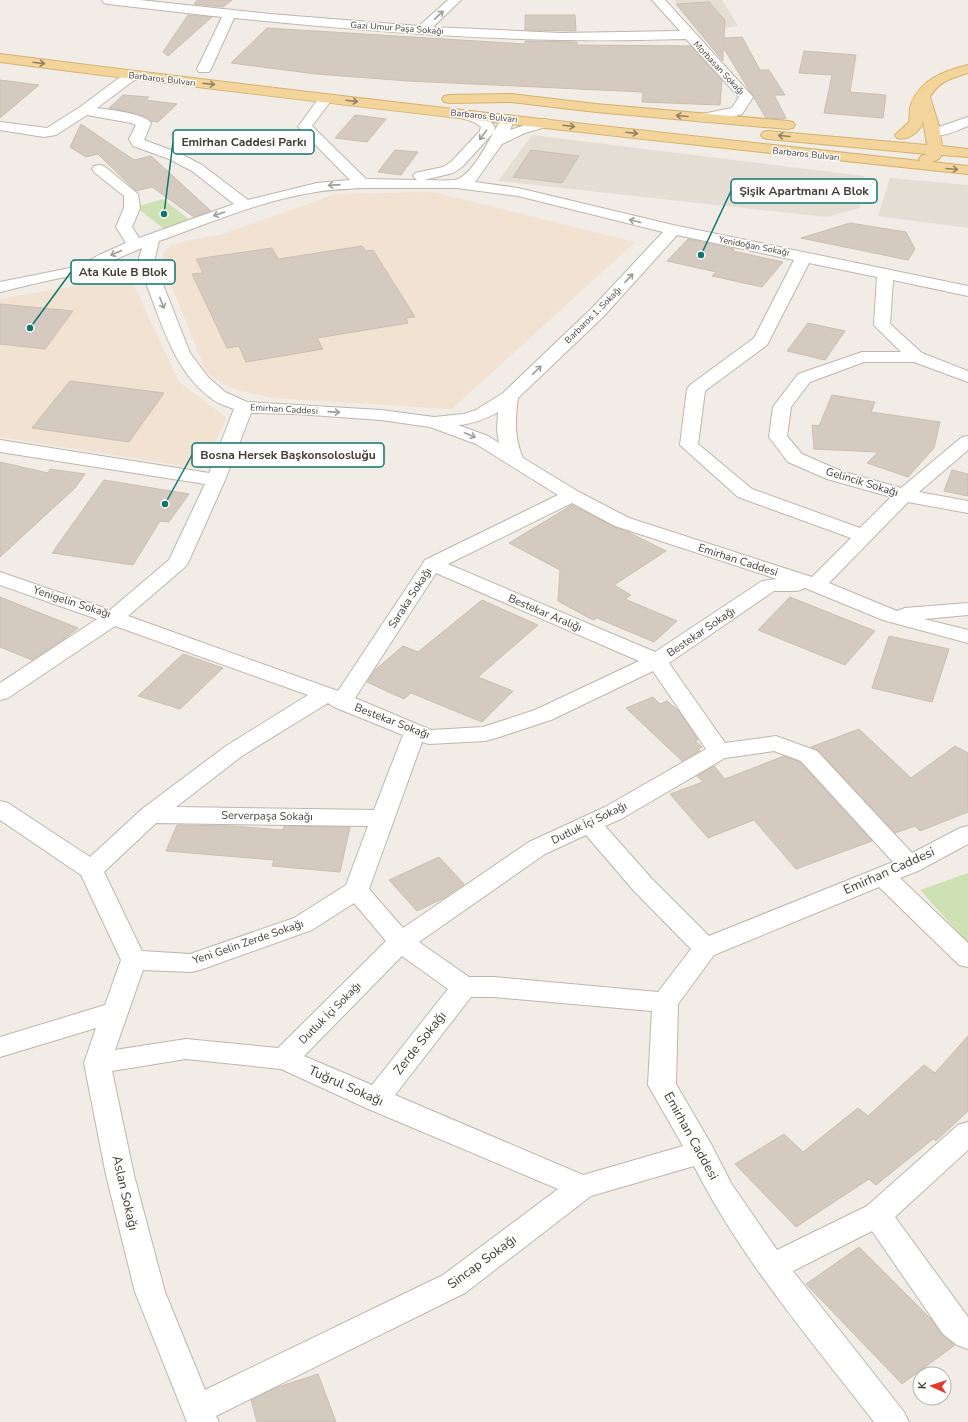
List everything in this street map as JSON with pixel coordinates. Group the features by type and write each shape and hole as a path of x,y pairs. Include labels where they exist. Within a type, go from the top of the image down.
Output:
{"main road":[{"path":"0,47 94,57"},
{"name":"Barbaros Bulvarı","path":"0,58 767,150 968,170"},
{"name":"Barbaros Bulvarı","path":"188,68 220,71"},
{"path":"902,135 916,124 918,104 925,92 945,76 968,70"},
{"name":"Barbaros Bulvarı","path":"394,93 720,130 968,153"},
{"path":"767,150 804,147 929,159 934,156 936,144 934,132 923,97"},
{"path":"449,99 511,98 702,118 902,135 926,143 934,150"},
{"path":"500,105 508,113 508,119"},
{"path":"594,129 587,121 588,114 596,110 610,109"}],"street":[{"name":"Gazi Umur Paşa Sokağı","path":"108,0 229,15 422,30 543,36 688,35"},
{"path":"422,30 455,0"},
{"name":"Morbasan Sokağı","path":"658,0 688,35 746,97 737,111 724,115 702,118"},
{"path":"204,69 229,15"},
{"path":"0,126 44,133 51,132 85,110 132,75"},
{"path":"326,98 305,127 362,184"},
{"path":"85,110 135,119 144,123 136,139 138,143 174,156 197,168 245,205"},
{"path":"362,184 448,170 458,164 487,132 488,128 482,119 463,114"},
{"path":"457,184 470,179 497,141 508,119"},
{"path":"934,132 942,131 968,120"},
{"path":"497,141 520,130 544,123"},
{"path":"477,168 501,185 518,192"},
{"path":"99,169 131,194 132,208 124,227 135,245"},
{"path":"82,271 105,258 135,245 245,205 317,187 362,184 457,184 518,192"},
{"name":"Yenidoğan Sokağı","path":"518,192 673,230 968,291"},
{"name":"Barbaros 1. Sokağı","path":"433,422 466,419 482,414 508,397 598,312 673,230"},
{"name":"Emirhan Caddesi","path":"152,240 147,258 151,275 182,353 202,381 219,396 244,406 381,415 433,422 482,440 572,496 622,522 816,586 890,616 968,637"},
{"path":"804,256 761,341 696,389 689,445 745,493 863,536"},
{"path":"0,287 82,271 116,267 140,270 151,275"},
{"path":"885,273 872,341 968,377"},
{"name":"Gelincik Sokağı","path":"916,357 872,341 804,378 782,407 778,437 795,458 834,475 904,495 968,507"},
{"path":"508,397 506,434 509,448 516,462"},
{"name":"Yenigelin Sokağı","path":"0,578 113,618 178,563 216,480 244,406"},
{"path":"816,586 904,495 968,441"},
{"path":"0,446 216,480"},
{"name":"Saraka Sokağı","path":"334,698 432,564 572,496"},
{"name":"Bestekar Aralığı","path":"432,564 657,661"},
{"name":"Bestekar Sokağı","path":"113,618 334,698 429,737 485,734 543,715 657,661 769,585 816,586"},
{"path":"890,616 968,609"},
{"path":"0,693 113,618"},
{"path":"657,661 719,751"},
{"path":"91,870 150,814 234,751 334,698"},
{"path":"415,732 356,890 401,942 464,986 494,987 665,1002 705,948 643,885 590,824"},
{"name":"Dutluk İçi Sokağı","path":"284,1059 401,942 538,848 613,813 719,751 776,743 809,756 909,864"},
{"path":"0,809 91,870 134,960 97,1063"},
{"name":"Serverpaşa Sokağı","path":"150,814 383,818"},
{"name":"Emirhan Caddesi","path":"705,948 882,876 968,834"},
{"path":"882,876 968,958"},
{"name":"Yeni Gelin Zerde Sokağı","path":"134,960 191,962 303,924 356,890"},
{"name":"Zerde Sokağı","path":"376,1100 464,986"},
{"name":"Emirhan Caddesi","path":"665,1002 662,1085 701,1152 721,1191 772,1268 893,1422"},
{"path":"0,1047 116,1012"},
{"name":"Tuğrul Sokağı","path":"97,1063 186,1049 284,1059 376,1100 582,1187"},
{"name":"Aslan Sokağı","path":"97,1063 120,1175 150,1292 200,1416"},
{"path":"772,1268 877,1215 968,1134"},
{"name":"Sincap Sokağı","path":"200,1416 454,1284 582,1187 701,1152"},
{"path":"877,1215 954,1324 968,1335"}],"shaded area":[{"path":"674,0 722,0 738,26 703,31"},
{"path":"532,135 864,176 860,208 826,217 498,181"},
{"path":"890,178 968,185 968,228 878,216"},
{"path":"433,192 635,242 452,409 272,398 230,388 206,372 162,261 165,250 172,245 223,234 336,194"},
{"path":"114,279 133,284 179,382 227,418 202,469 0,437 0,299"}],"green space":[{"path":"163,199 191,221 164,229 136,207"},
{"path":"968,873 968,943 920,890"}],"building":[{"path":"197,0 232,0 223,7 194,4"},
{"path":"709,2 725,20 724,38 742,37 760,70 769,70 785,95 774,95 786,118 766,118 723,47 723,61 676,4"},
{"path":"188,15 212,17 168,56 163,52"},
{"path":"525,15 575,15 576,31 525,30"},
{"path":"267,28 525,44 525,41 577,42 577,45 691,46 722,80 720,105 642,102 643,92 408,81 316,74 231,63"},
{"path":"804,51 856,55 850,92 886,95 883,118 824,113 832,75 799,73"},
{"path":"0,80 39,85 0,118"},
{"path":"123,95 149,97 146,100 177,104 158,122 151,121 148,118 134,113 109,108"},
{"path":"355,115 386,119 367,142 335,138"},
{"path":"81,124 134,160 151,156 211,211 194,217 152,187 136,191 98,154 86,157 70,147"},
{"path":"395,150 418,152 401,175 378,172"},
{"path":"531,150 579,156 562,183 513,177"},
{"path":"850,223 906,232 915,249 908,260 801,238"},
{"path":"688,239 783,262 762,287 712,276 716,272 667,261"},
{"path":"362,246 366,251 373,250 415,317 406,318 408,323 317,338 323,349 246,362 239,346 227,348 192,274 203,273 196,259 272,248 278,259"},
{"path":"0,304 73,311 45,349 0,344"},
{"path":"808,323 845,331 825,360 787,351"},
{"path":"70,381 164,393 129,442 32,428"},
{"path":"832,395 875,402 871,412 940,422 934,448 908,477 867,463 878,452 814,449 812,425 819,426"},
{"path":"0,462 48,473 50,469 85,474 75,488 0,557"},
{"path":"952,470 968,474 968,496 944,491"},
{"path":"104,480 189,494 169,522 160,521 133,565 52,553"},
{"path":"572,505 614,527 628,532 666,551 614,585 631,595 625,599 677,621 654,642 597,618 593,620 558,601 560,570 509,543"},
{"path":"0,597 78,628 32,660 0,647"},
{"path":"790,597 875,631 845,665 758,630"},
{"path":"482,600 538,625 478,677 513,691 482,722 411,693 404,699 367,682 375,670 403,646 418,652"},
{"path":"889,636 949,649 932,702 872,688"},
{"path":"183,654 223,668 180,709 138,696"},
{"path":"653,697 660,704 667,701 679,711 698,740 695,741 702,747 698,749 700,751 682,761 626,708"},
{"path":"859,729 911,778 955,746 968,753 968,812 920,831 915,826 895,833 818,750 811,747"},
{"path":"784,756 800,762 872,841 796,869 754,820 708,838 670,794 703,782 697,776 714,766 725,779"},
{"path":"177,825 232,826 283,830 284,826 350,827 340,872 272,866 274,860 166,851"},
{"path":"439,857 464,884 444,898 417,911 389,880"},
{"path":"968,1036 968,1111 936,1141 933,1139 876,1185 869,1179 796,1227 735,1164 784,1134 803,1152 858,1108 868,1116 924,1065 935,1073"},
{"path":"859,1247 931,1319 942,1335 955,1345 926,1366 912,1366 912,1377 902,1384 806,1284"},
{"path":"318,1374 336,1422 257,1422 251,1400 275,1388"}],"place":[{"name":"Emirhan Caddesi Parkı","path":"164,214"},
{"name":"Şişik Apartmanı A Blok","path":"701,255"},
{"name":"Ata Kule B Blok","path":"30,328"},
{"name":"Bosna Hersek Başkonsolosluğu","path":"165,504"}]}
